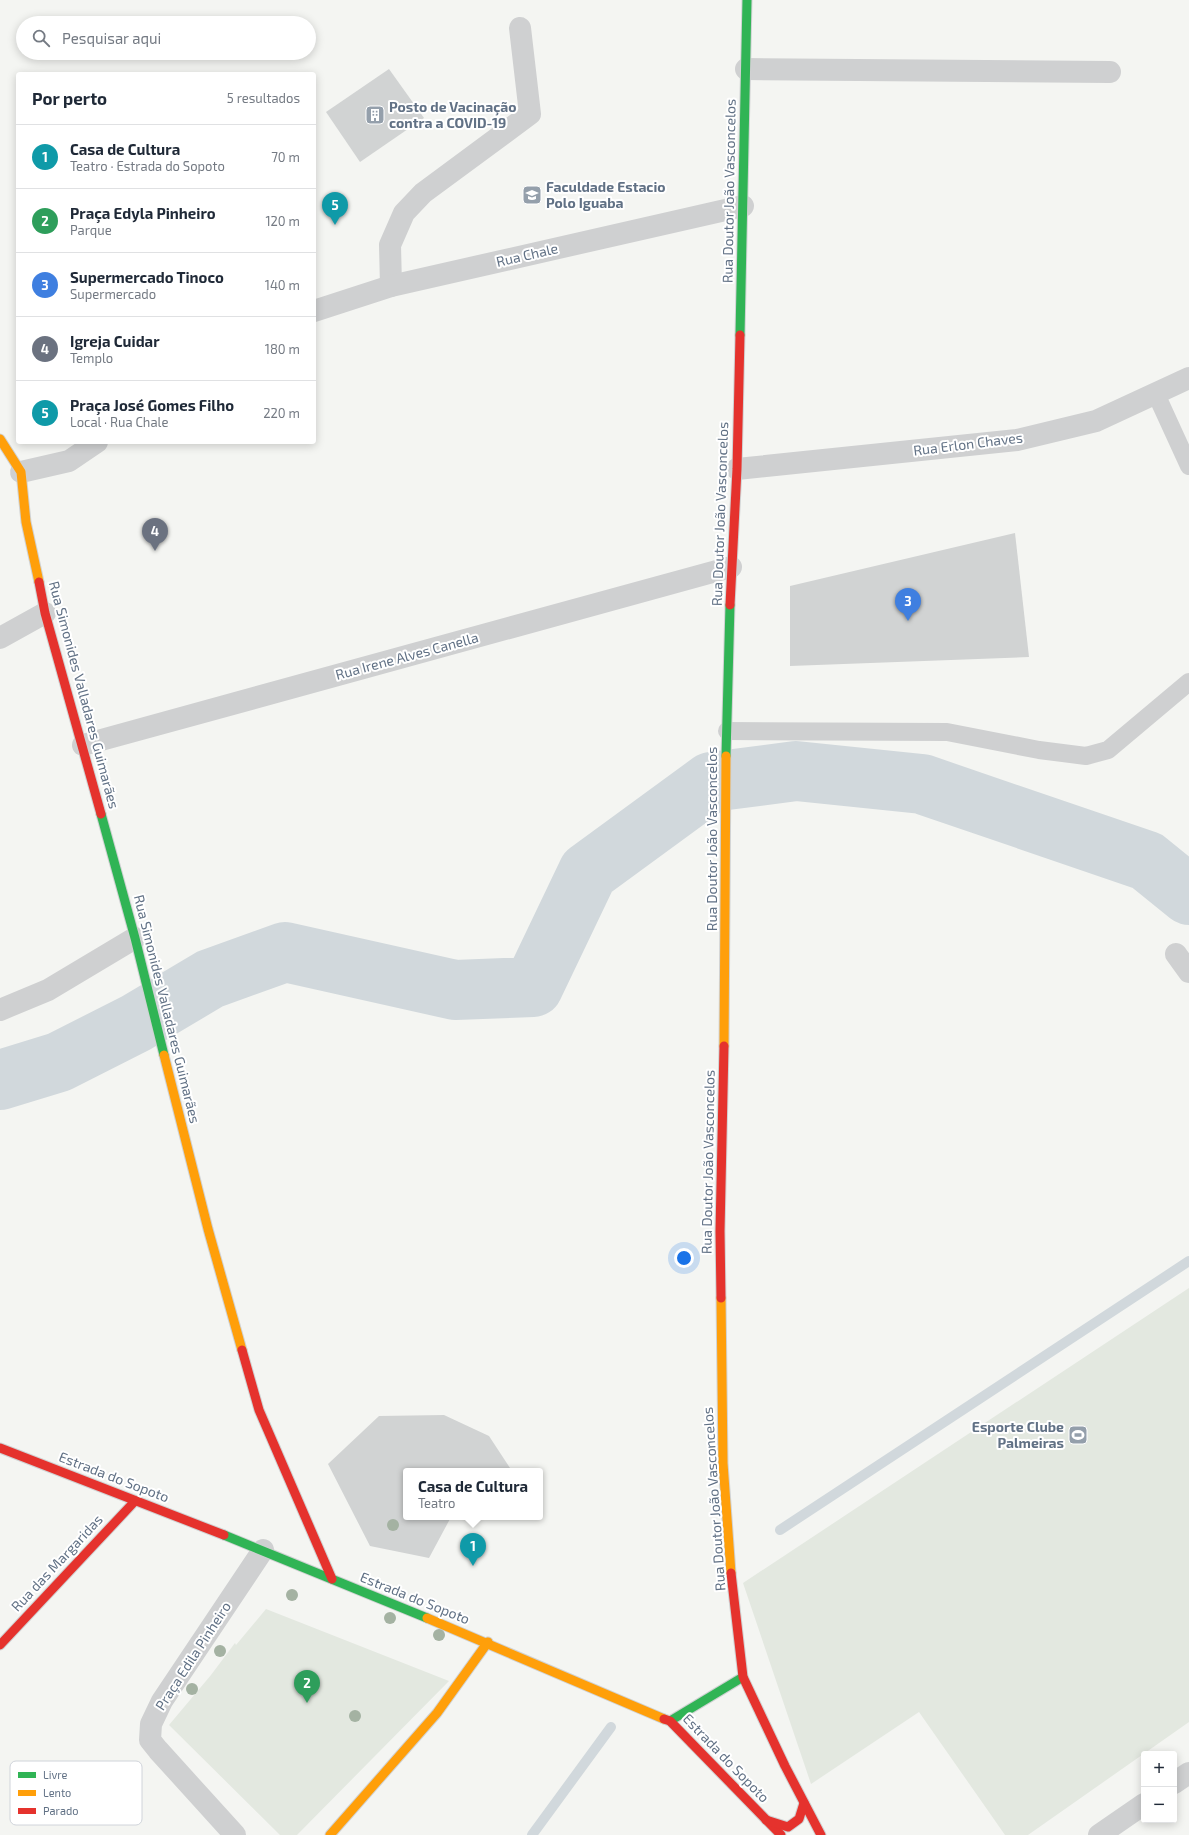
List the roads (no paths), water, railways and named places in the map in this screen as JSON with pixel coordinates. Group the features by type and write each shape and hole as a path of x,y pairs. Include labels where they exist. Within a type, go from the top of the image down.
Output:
{"street":[{"name":"Rua Doutor João Vasconcelos","path":"746,0 746,69 737,469 730,567 727,737 723,1142 720,1231 723,1463 730,1560 743,1677 821,1835"},
{"path":"391,286 390,245 404,213 423,193 530,114 520,28"},
{"path":"746,69 1110,72"},
{"name":"Rua Chale","path":"316,310 391,286 743,206"},
{"name":"Rua Erlon Chaves","path":"737,469 1017,440 1096,422 1189,378"},
{"name":"Rua Simonides Valladares Guimarães","path":"0,439 22,472 26,522 45,613 83,745 135,938 210,1237 259,1410 332,1580"},
{"path":"22,472 69,461 94,444"},
{"name":"Rua Irene Alves Canella","path":"83,745 730,567"},
{"path":"0,638 45,613"},
{"path":"0,1010 48,990 135,938"},
{"path":"1176,954 1189,972"},
{"name":"Estrada do Sopoto","path":"0,1448 263,1550 332,1580 488,1642 670,1721 781,1835"},
{"name":"Rua das Margaridas","path":"0,1645 135,1501"},
{"name":"Praça Edila Pinheiro","path":"235,1835 150,1740 151,1724 162,1701 263,1550"},
{"path":"330,1835 437,1713 488,1642"},
{"path":"670,1721 743,1677"},
{"path":"1177,1782 1189,1773"},
{"path":"766,1820 788,1826 799,1819 804,1803"},
{"path":"1099,1835 1141,1806"}],"lane":[{"path":"1156,394 1189,466"},
{"path":"727,737 947,732 1039,750 1086,756 1108,750 1189,682"}],"waterway":[{"path":"0,1080 59,1062 136,1023 210,979 285,952 455,990 533,987 588,872 711,782 796,771 922,784 1147,861 1189,895"},
{"path":"780,1530 1189,1261"},
{"path":"532,1835 611,1727"}],"place":[{"name":"Posto de Vacinação contra a COVID-19","path":"375,115"},
{"name":"Faculdade Estacio Polo Iguaba","path":"532,195"},
{"name":"Praça José Gomes Filho","path":"335,225"},
{"name":"Igreja Cuidar","path":"155,551"},
{"name":"Supermercado Tinoco","path":"908,621"},
{"name":"Esporte Clube Palmeiras","path":"1078,1435"},
{"name":"Casa de Cultura","path":"473,1566"},
{"name":"Praça Edyla Pinheiro","path":"307,1703"}]}
